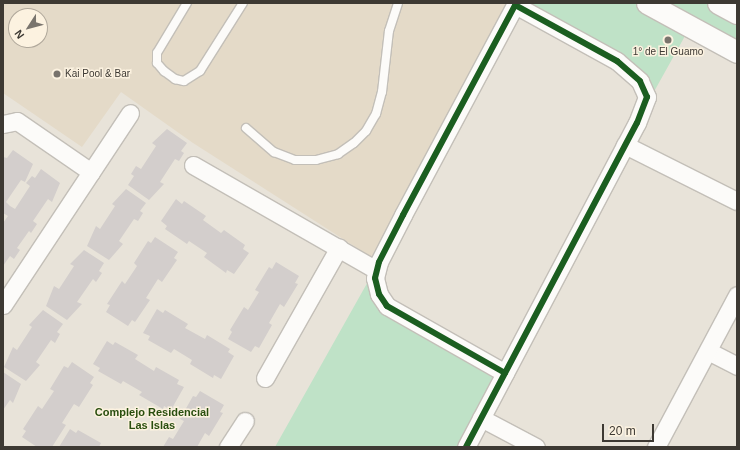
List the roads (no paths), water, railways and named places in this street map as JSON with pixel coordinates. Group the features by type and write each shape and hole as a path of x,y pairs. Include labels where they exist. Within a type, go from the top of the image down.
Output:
{"street":[{"path":"647,3 737,52"},
{"path":"718,3 737,13"},
{"path":"466,447 646,106 647,97 640,81 617,61 600,50 515,4 376,270 376,287 387,306 505,373"},
{"path":"3,305 130,113"},
{"path":"3,124 17,121 91,172"},
{"path":"625,145 737,201"},
{"path":"193,164 339,247 376,270"},
{"path":"265,378 339,247"},
{"path":"656,447 737,295"},
{"path":"708,350 737,366"},
{"path":"481,418 536,447"},
{"path":"228,447 245,421"}],"lane":[{"path":"187,3 157,53 158,63 164,71 176,80 184,81 200,71 243,3"},
{"path":"246,128 274,152 295,160 316,160 338,154 354,143 366,131 376,114 382,92 389,31 398,3"}],"place":[{"name":"1° de El Guamo","path":"668,40"},
{"name":"Kai Pool & Bar","path":"57,74"}],"district":[{"name":"Complejo Residencial Las Islas","path":"152,419"}]}
